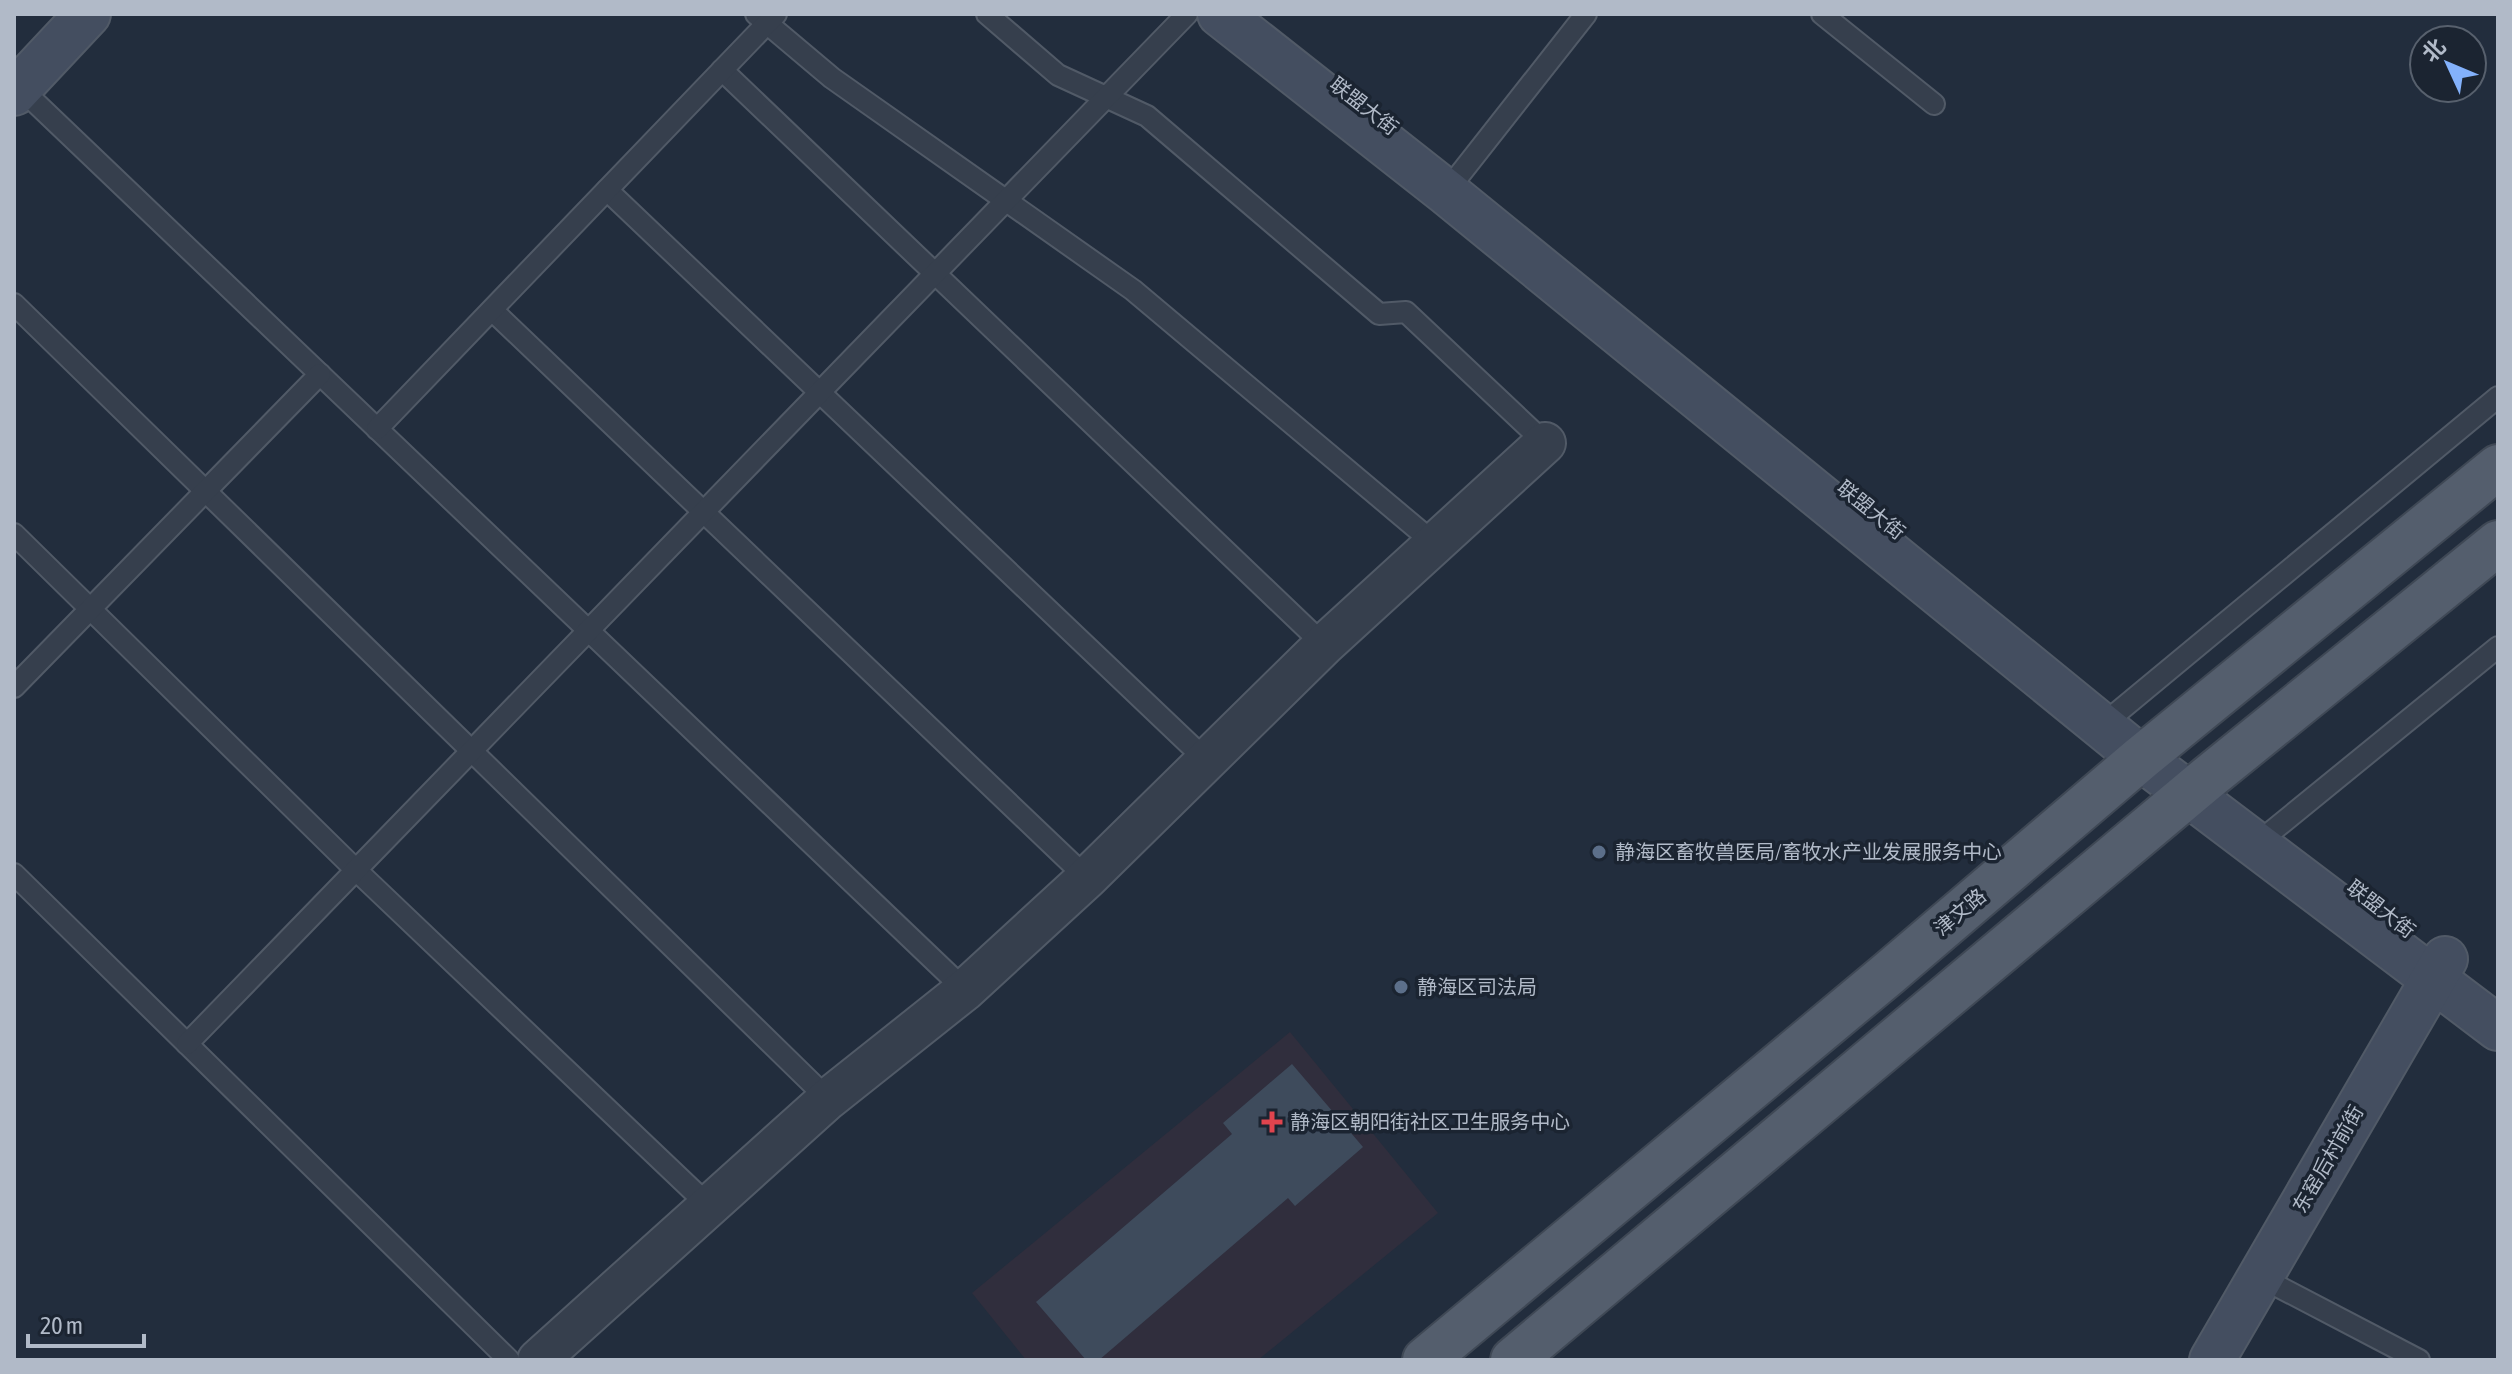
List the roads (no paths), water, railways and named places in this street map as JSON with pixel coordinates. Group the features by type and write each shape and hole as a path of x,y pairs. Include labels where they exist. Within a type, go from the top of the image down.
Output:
{"main road":[{"path":"16,87 88,14"},
{"path":"1220,14 1451,185"},
{"name":"联盟大街","path":"1248,14 1451,185 2111,717 2439,968"},
{"name":"津文路","path":"1425,1360 2152,749 2498,467"},
{"path":"1513,1360 2199,786 2498,543"},
{"path":"2439,968 2498,1000"},
{"path":"2439,968 2498,1028"},
{"name":"东窑后村前街","path":"2212,1360 2439,968"}],"street":[{"path":"538,1360 828,1099 965,990 1087,878 1324,645 1545,443"}],"lane":[{"path":"987,14 1058,75 1147,116 1379,314 1406,312 1545,443"},
{"path":"187,1044 1187,14"},
{"path":"1451,185 1586,14"},
{"path":"1822,14 1934,104"},
{"path":"377,429 722,70 766,17 832,78 1133,290 1434,543"},
{"path":"722,70 1324,645"},
{"path":"16,87 965,990"},
{"path":"607,190 1206,760"},
{"path":"14,304 828,1099"},
{"path":"492,310 1087,878"},
{"path":"14,687 320,374"},
{"path":"2111,717 2498,397"},
{"path":"14,534 356,870 708,1205"},
{"path":"2265,836 2498,647"},
{"path":"14,874 509,1360"},
{"path":"2260,1277 2419,1360"}],"place":[{"name":"静海区畜牧兽医局/畜牧水产业发展服务中心","path":"1599,852"},
{"name":"静海区司法局","path":"1401,987"},
{"name":"静海区朝阳街社区卫生服务中心","path":"1272,1122"}]}
